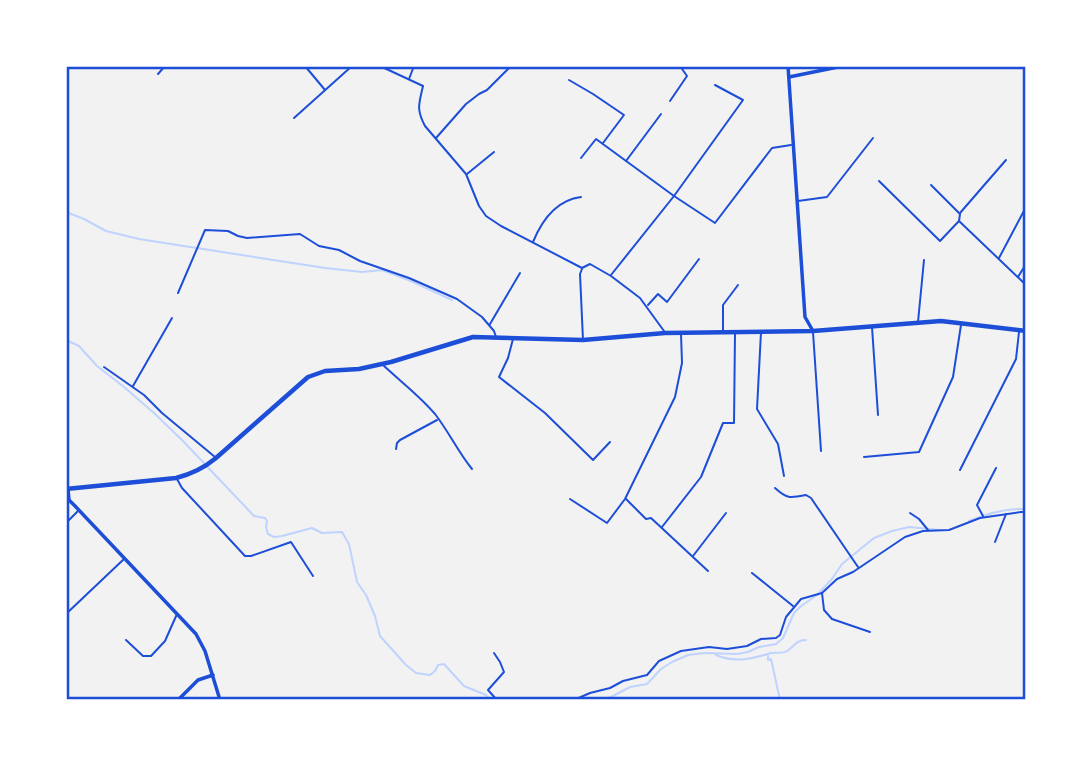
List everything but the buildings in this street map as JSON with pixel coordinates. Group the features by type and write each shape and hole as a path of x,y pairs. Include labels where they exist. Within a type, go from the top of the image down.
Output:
{"street":[{"path":"788,66 805,317 813,331"},
{"path":"789,77 843,66"},
{"path":"220,699 201,642 177,613 69,500 67,487 176,478 202,469 308,377 325,371 359,369 382,364 466,338 583,340 665,333 813,331 941,321 1022,331"},
{"path":"178,699 198,680 213,675"}],"lane":[{"path":"158,74 164,66"},
{"path":"305,66 326,90"},
{"path":"295,118 352,66"},
{"path":"380,66 423,86 419,111 425,126 467,174 478,206 486,216 582,268"},
{"path":"409,79 414,66"},
{"path":"436,138 466,104 487,90 511,66"},
{"path":"670,101 687,76 680,66"},
{"path":"569,80 624,115 603,144"},
{"path":"611,276 674,196 743,100 715,85"},
{"path":"626,161 661,114"},
{"path":"797,201 827,197 873,138"},
{"path":"581,158 596,139 715,223 772,148 793,145"},
{"path":"467,174 494,152"},
{"path":"880,181 940,241 1006,160"},
{"path":"931,185 960,214"},
{"path":"533,243 545,218 571,198 581,197"},
{"path":"999,259 1026,207"},
{"path":"959,221 1026,285"},
{"path":"178,293 205,230 228,232 247,238 300,234 319,246 340,250 360,261 443,292 471,309 489,325 496,338"},
{"path":"647,306 658,294 667,302 699,259"},
{"path":"918,322 924,261"},
{"path":"583,340 580,274 582,268 590,264 635,293 665,333"},
{"path":"1018,278 1026,264"},
{"path":"489,325 520,273"},
{"path":"723,332 723,305 738,285"},
{"path":"133,387 172,318"},
{"path":"864,457 919,452 953,377 961,324"},
{"path":"872,326 878,415"},
{"path":"813,331 821,451"},
{"path":"960,470 1016,359 1022,331"},
{"path":"662,527 701,477 723,423 734,423 735,332"},
{"path":"762,332 757,409 778,444 784,476"},
{"path":"570,499 607,523 625,499 675,397 682,363 681,333"},
{"path":"513,338 499,377 545,413 593,460 610,442"},
{"path":"382,364 438,419 472,469"},
{"path":"104,367 133,387 216,458"},
{"path":"396,449 400,440 438,419"},
{"path":"984,517 977,505 996,468"},
{"path":"176,478 182,488 245,556 291,542 313,576"},
{"path":"775,488 784,497 808,496 859,568"},
{"path":"625,499 646,519 651,518 662,527 708,571"},
{"path":"66,523 79,510"},
{"path":"573,699 647,675 659,661 681,651 709,647 727,649 747,646 761,639 775,638 780,635 786,617 801,599 822,593 837,579 853,572 905,537 918,532 950,530 984,517 1026,512"},
{"path":"692,556 726,513"},
{"path":"910,513 929,531"},
{"path":"995,542 1007,513"},
{"path":"66,614 125,558"},
{"path":"752,573 793,607"},
{"path":"822,593 824,610 832,619 870,632"},
{"path":"126,640 138,653 151,656 165,641 177,613"},
{"path":"494,653 504,672 488,690 497,699"}],"waterway":[{"path":"66,212 106,231 139,239 325,268 362,272 382,270 452,300"},
{"path":"66,340 79,346 97,366 154,413 254,516 265,518 268,534 274,537 282,536 312,528 322,533 342,532 349,544 357,582 375,616 380,636 416,673 430,675 438,665 444,664 464,686 486,695 490,700"},
{"path":"969,521 996,512 1026,509"},
{"path":"600,700 630,687 647,684 661,669 688,655 737,654 776,644 783,638 794,613 817,595 842,564 874,538 909,527 940,530"},
{"path":"716,655 730,659 750,658 785,652 798,642 806,640"},
{"path":"768,656 768,660 771,659 780,700"}]}
